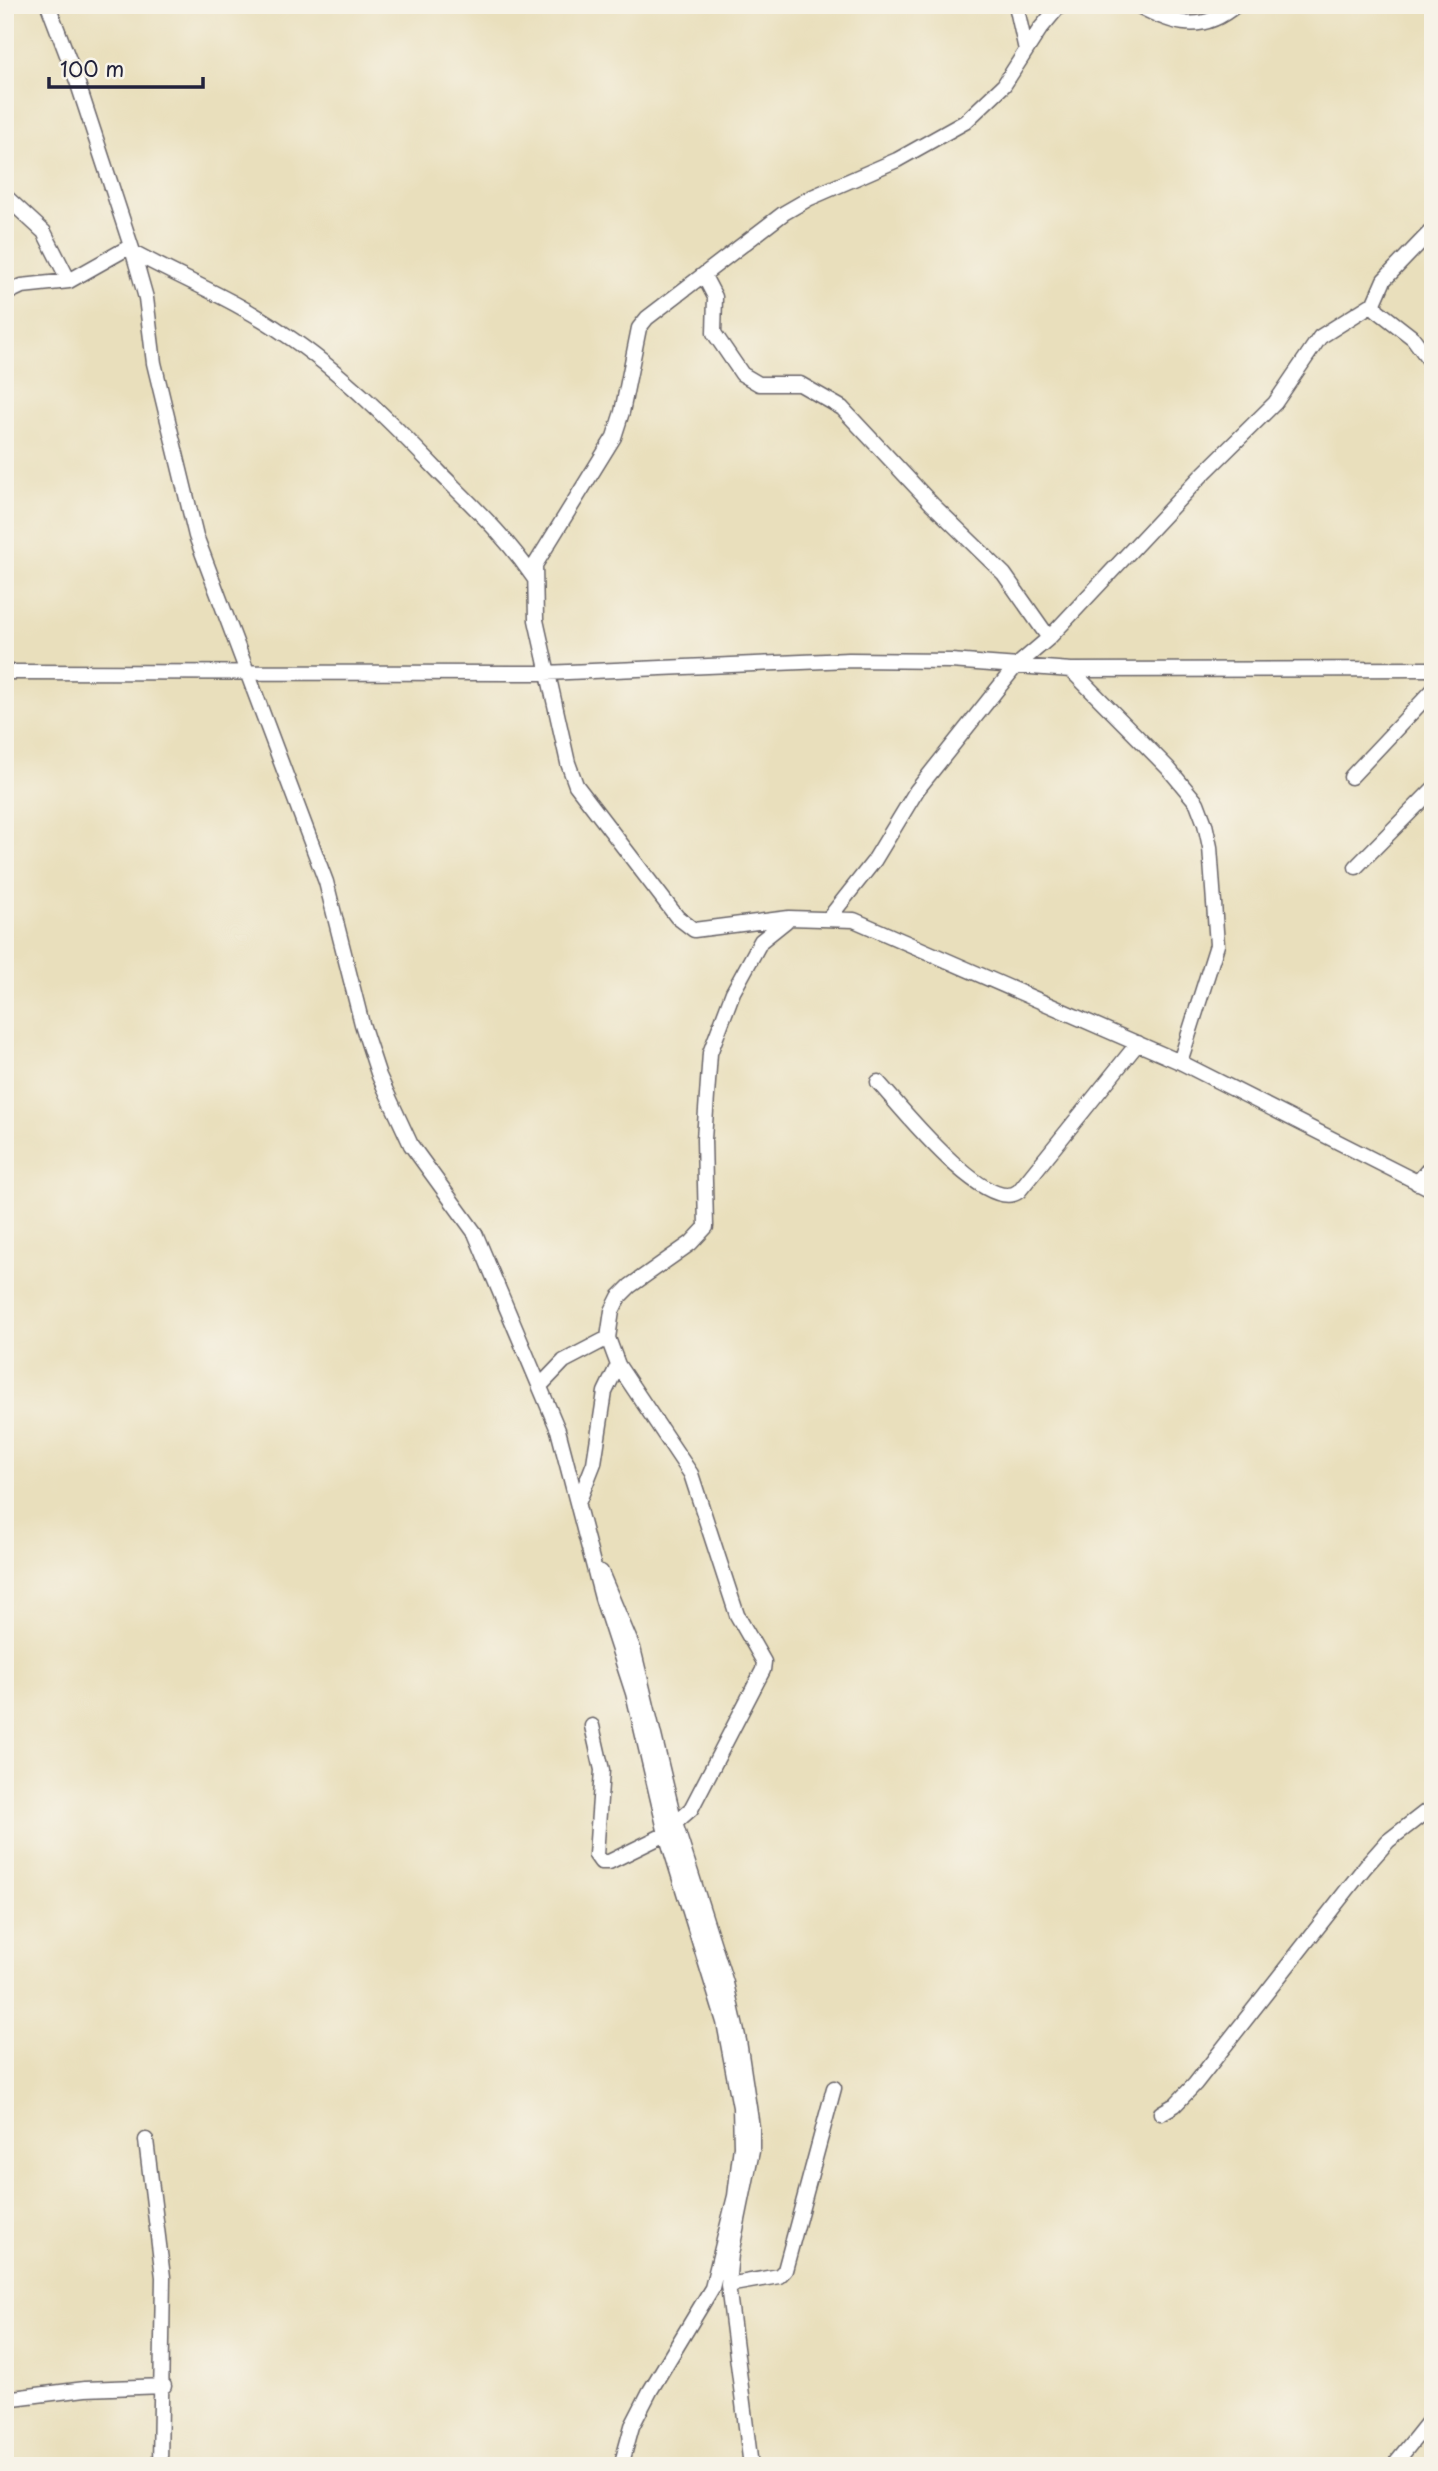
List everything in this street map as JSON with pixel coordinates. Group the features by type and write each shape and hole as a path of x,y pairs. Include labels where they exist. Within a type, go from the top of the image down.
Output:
{"street":[{"path":"48,5 77,81 146,298 154,363 196,536 326,881 362,1024 390,1101 411,1145 475,1233 558,1430 579,1501 587,1542 633,1648 671,1829 724,2022 740,2107 741,2146 735,2196 712,2288 632,2426 621,2466"},
{"path":"1016,5 1026,50"},
{"path":"1060,5 1004,85 965,122 897,160 810,198 784,214 646,318 639,328 622,412 614,437 537,557 534,578 536,620 545,673 576,785 677,917 688,926 702,931 789,918 829,918 867,925 1180,1062 1433,1190"},
{"path":"1137,5 1173,21 1193,25 1220,18 1236,5"},
{"path":"5,196 44,232 69,281"},
{"path":"829,918 874,861 917,790 1015,667 1049,638 1201,476 1275,403 1320,337 1374,303 1384,280 1433,229"},
{"path":"5,294 22,286 69,281 132,249"},
{"path":"132,249 264,321 332,371 392,422 485,516 510,542 534,578"},
{"path":"704,276 715,297 714,333 742,374 759,384 800,384 842,408 932,504 1004,574 1049,638"},
{"path":"1374,303 1377,310 1413,338 1433,365"},
{"path":"5,672 545,673 849,660 951,661 1071,670 1433,669"},
{"path":"1071,670 1168,768 1197,803 1205,824 1210,848 1217,945 1180,1062"},
{"path":"1351,777 1433,690"},
{"path":"1356,867 1433,789"},
{"path":"592,1727 602,1770 596,1855 601,1862 609,1862 671,1829 691,1810 764,1664 737,1615 691,1474 618,1365 608,1338 612,1311 629,1286 691,1243 706,1227 705,1139 710,1053 733,992 761,941 789,918"},
{"path":"878,1082 960,1171 995,1194 1009,1196 1019,1191 1138,1043"},
{"path":"1417,1183 1433,1164"},
{"path":"540,1386 564,1361 608,1338"},
{"path":"579,1501 594,1463 605,1392 618,1365"},
{"path":"1161,2113 1175,2105 1195,2084 1388,1841 1433,1806"},
{"path":"671,1829 726,1983 739,2041 752,2127 752,2151 731,2254 728,2285 751,2466"},
{"path":"728,2285 779,2276 785,2270 834,2088"},
{"path":"146,2140 163,2277 160,2466"},
{"path":"5,2399 85,2389 163,2386"},
{"path":"1392,2466 1433,2416"}]}
